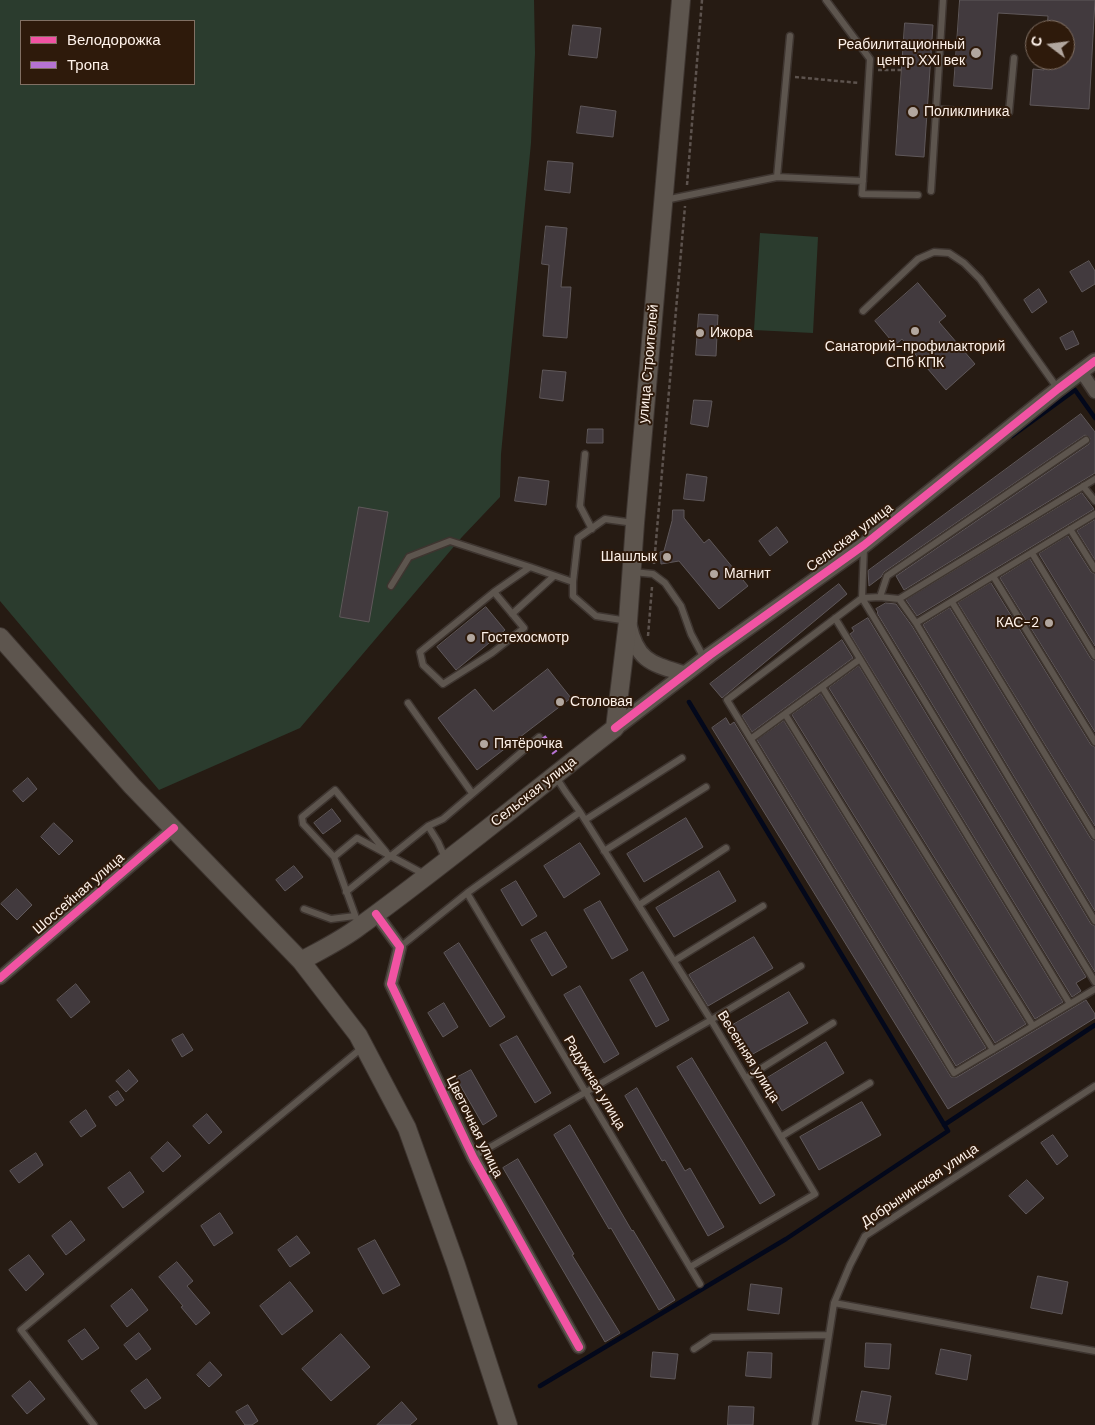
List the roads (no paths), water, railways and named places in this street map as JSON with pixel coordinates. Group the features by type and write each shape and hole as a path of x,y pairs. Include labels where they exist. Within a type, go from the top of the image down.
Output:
{"main road":[{"name":"улица Строителей","path":"615,728 628,621 681,0"},
{"path":"0,637 132,786 301,961 358,1035 407,1128 456,1265 508,1425"},
{"name":"Сельская улица","path":"301,961 357,922 376,914 615,728"}],"street":[{"name":"Сельская улица","path":"615,728 705,659 864,545 1095,361"},
{"path":"1081,371 1095,392"},
{"path":"628,621 632,639 639,653 650,662 685,674"},
{"name":"Шоссейная улица","path":"0,978 174,828"},
{"path":"376,914 400,946"},
{"name":"Цветочная улица","path":"400,946 391,984 473,1157 579,1347"}],"lane":[{"path":"826,0 870,58 862,194 918,195"},
{"path":"931,191 943,0"},
{"path":"777,177 790,36"},
{"path":"935,109 1002,114 1010,112 1014,58"},
{"path":"663,200 777,177 863,181"},
{"path":"862,311 918,259 934,252 949,253 964,263 980,279 1058,389"},
{"path":"880,596 886,576 1086,440"},
{"path":"585,454 580,506 592,529"},
{"path":"1095,479 898,599 880,596 862,598 727,700 752,738 954,1073 1095,989"},
{"path":"1083,486 1095,501"},
{"path":"916,623 1095,514"},
{"path":"628,621 596,616 573,596 573,582 578,538 605,520 635,523"},
{"path":"1070,529 1095,569"},
{"path":"391,586 409,556 450,541 573,582"},
{"path":"864,545 862,598 1095,982"},
{"path":"1032,553 1095,656"},
{"path":"494,592 524,628 492,653 443,684 423,666 420,652 494,592 530,567"},
{"path":"632,572 653,574 665,583 681,606 691,634 705,659"},
{"path":"512,614 554,576"},
{"path":"993,576 1095,742"},
{"path":"898,599 916,623 1095,921"},
{"path":"952,602 1095,836"},
{"path":"835,618 1070,1004"},
{"path":"752,738 860,658"},
{"path":"822,686 1033,1026"},
{"path":"408,703 472,793"},
{"path":"785,714 993,1050"},
{"path":"346,892 428,826 443,819 539,737"},
{"path":"585,820 682,758"},
{"name":"Весенняя улица","path":"555,774 711,1020 816,1194 690,1267"},
{"path":"604,851 706,787"},
{"path":"304,909 331,919 357,922 334,857 304,824 302,817 335,790 389,856"},
{"path":"400,946 467,893 580,812"},
{"path":"428,826 438,842 446,861"},
{"path":"334,857 357,838 426,876"},
{"path":"639,905 726,848"},
{"name":"Радужная улица","path":"467,893 700,1284"},
{"path":"674,961 763,906"},
{"path":"473,1157 801,966"},
{"path":"746,1078 833,1024"},
{"path":"94,1425 21,1330 364,1046"},
{"path":"782,1136 870,1083"},
{"name":"Добрынинская улица","path":"816,1425 834,1303 865,1236 1095,1086"},
{"path":"834,1303 1095,1351"},
{"path":"694,1349 712,1337 829,1335"}],"waterway":[{"path":"1012,436 1075,390 1095,418"},
{"path":"540,1386 786,1239 948,1131 689,702"},
{"path":"944,1125 1095,1025"}],"place":[{"name":"Реабилитационный центр ХХI век","path":"976,53"},
{"name":"Поликлиника","path":"913,112"},
{"name":"Санаторий-профилакторий СПб КПК","path":"915,331"},
{"name":"Ижора","path":"700,333"},
{"name":"Шашлык","path":"667,557"},
{"name":"Магнит","path":"714,574"},
{"name":"КАС-2","path":"1049,623"},
{"name":"Гостехосмотр","path":"471,638"},
{"name":"Столовая","path":"560,702"},
{"name":"Пятёрочка","path":"484,744"}]}
